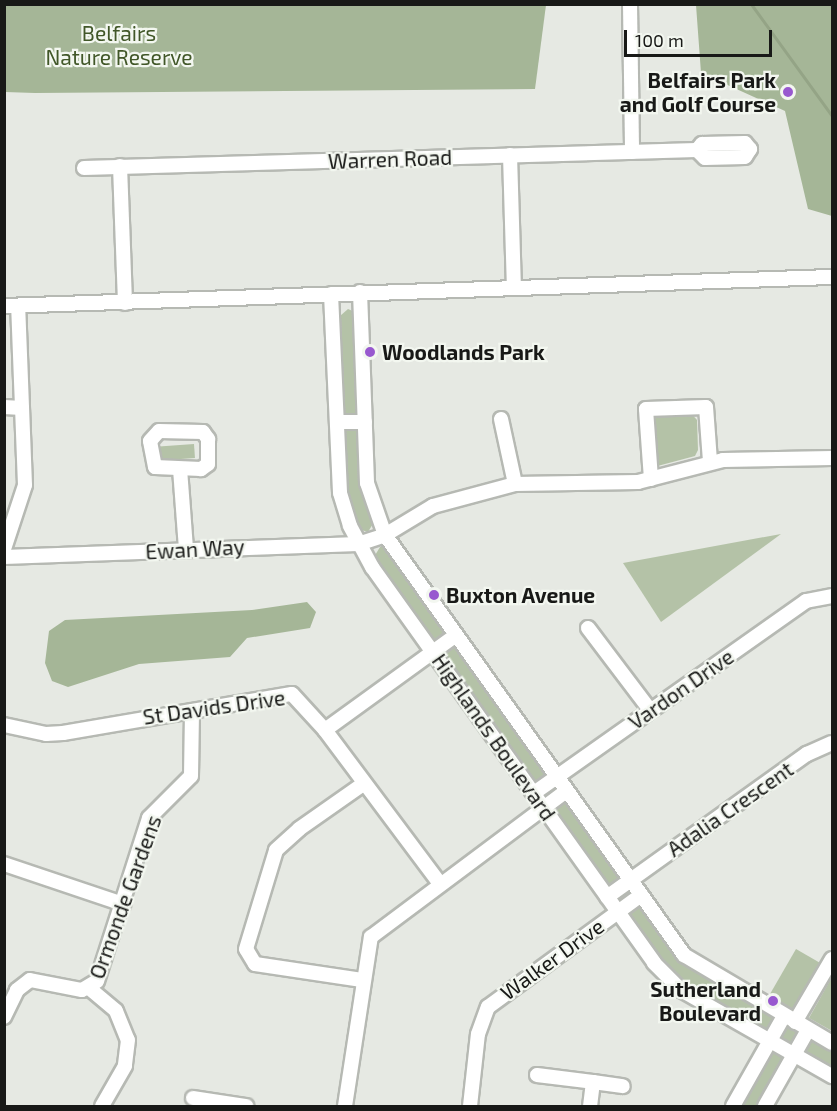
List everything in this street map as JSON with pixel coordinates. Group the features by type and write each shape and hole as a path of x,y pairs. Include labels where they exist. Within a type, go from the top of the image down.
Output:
{"street":[{"path":"630,4 632,152"},
{"name":"Warren Road","path":"84,168 697,150"},
{"path":"510,155 514,286"},
{"path":"120,166 125,303"},
{"path":"4,549 25,485 22,408 11,306 514,286 832,277"},
{"name":"Highlands Boulevard","path":"360,292 367,483 385,535 684,955 832,1043"},
{"name":"Highlands Boulevard","path":"331,294 340,493 358,544 607,897 670,980 832,1076"},
{"path":"4,407 22,408"},
{"path":"651,479 646,409 706,407 710,461"},
{"path":"501,419 515,484"},
{"path":"337,422 365,422"},
{"path":"159,431 203,432 208,439 208,464 201,469 180,469 154,466 151,438 159,431"},
{"path":"385,535 433,506 515,484 651,479 710,461 832,458"},
{"path":"180,469 186,548"},
{"path":"4,501 20,500"},
{"name":"Ewan Way","path":"4,557 186,548 358,544 385,535"},
{"name":"Vardon Drive","path":"534,793 806,601 832,596"},
{"path":"588,628 651,710"},
{"path":"325,730 455,636"},
{"name":"St Davids Drive","path":"4,725 46,734 63,733 286,693 297,696 440,884"},
{"name":"Ormonde Gardens","path":"89,988 97,981 149,818 191,776 192,711"},
{"name":"Adalia Crescent","path":"607,897 807,754 832,743"},
{"path":"362,980 255,964 246,949 276,850 299,829 363,784"},
{"path":"345,1107 368,945 376,930 566,791"},
{"path":"4,864 123,904"},
{"name":"Walker Drive","path":"470,1107 478,1034 488,1007 641,895"},
{"path":"733,1107 770,1041 790,1019 832,959"},
{"path":"4,1017 17,990 30,980 73,989 89,988 116,1011 128,1040 125,1066 102,1107"},
{"path":"765,1107 808,1030"},
{"path":"537,1075 622,1086"},
{"path":"591,1107 593,1082"},
{"path":"193,1098 246,1107"}],"green space":[{"name":"Belfairs Nature Reserve","path":"5,4 546,5 535,89 35,93 5,92"},
{"name":"Belfairs Park and Golf Course","path":"696,5 832,5 832,216 808,209 785,111 701,73"},
{"path":"348,309 355,312 360,411 356,416 345,416 341,411 340,316"},
{"path":"689,411 697,420 698,450 695,456 650,468 647,416"},
{"path":"345,428 359,428 374,522 368,532 358,529 345,492 342,435"},
{"path":"194,444 195,458 160,460 159,446"},
{"path":"781,534 661,622 623,563"},
{"path":"380,547 387,547 446,630 445,637 437,642 394,591 374,557"},
{"path":"307,602 316,612 310,628 247,638 230,657 139,664 68,687 52,681 45,663 49,631 65,620 252,610"},
{"path":"450,646 461,650 548,770 538,783 533,782 444,657"},
{"path":"565,801 572,804 621,875 621,881 611,887 605,885 557,817 556,807"},
{"path":"639,905 646,907 679,954 772,1012 775,1018 772,1028 762,1028 678,979 631,920 630,913"},
{"path":"796,949 820,963 793,1010 769,996"},
{"path":"832,977 832,1031 809,1018"},
{"path":"786,1024 801,1032 794,1044 781,1039"},
{"path":"812,1038 832,1046 832,1068 807,1052 808,1040"},
{"path":"771,1041 794,1053 764,1106 734,1106"}],"waterway":[{"path":"751,4 832,116"}],"place":[{"name":"Belfairs Park and Golf Course","path":"788,92"},
{"name":"Woodlands Park","path":"370,352"},
{"name":"Buxton Avenue","path":"434,595"},
{"name":"Sutherland Boulevard","path":"773,1001"}]}
